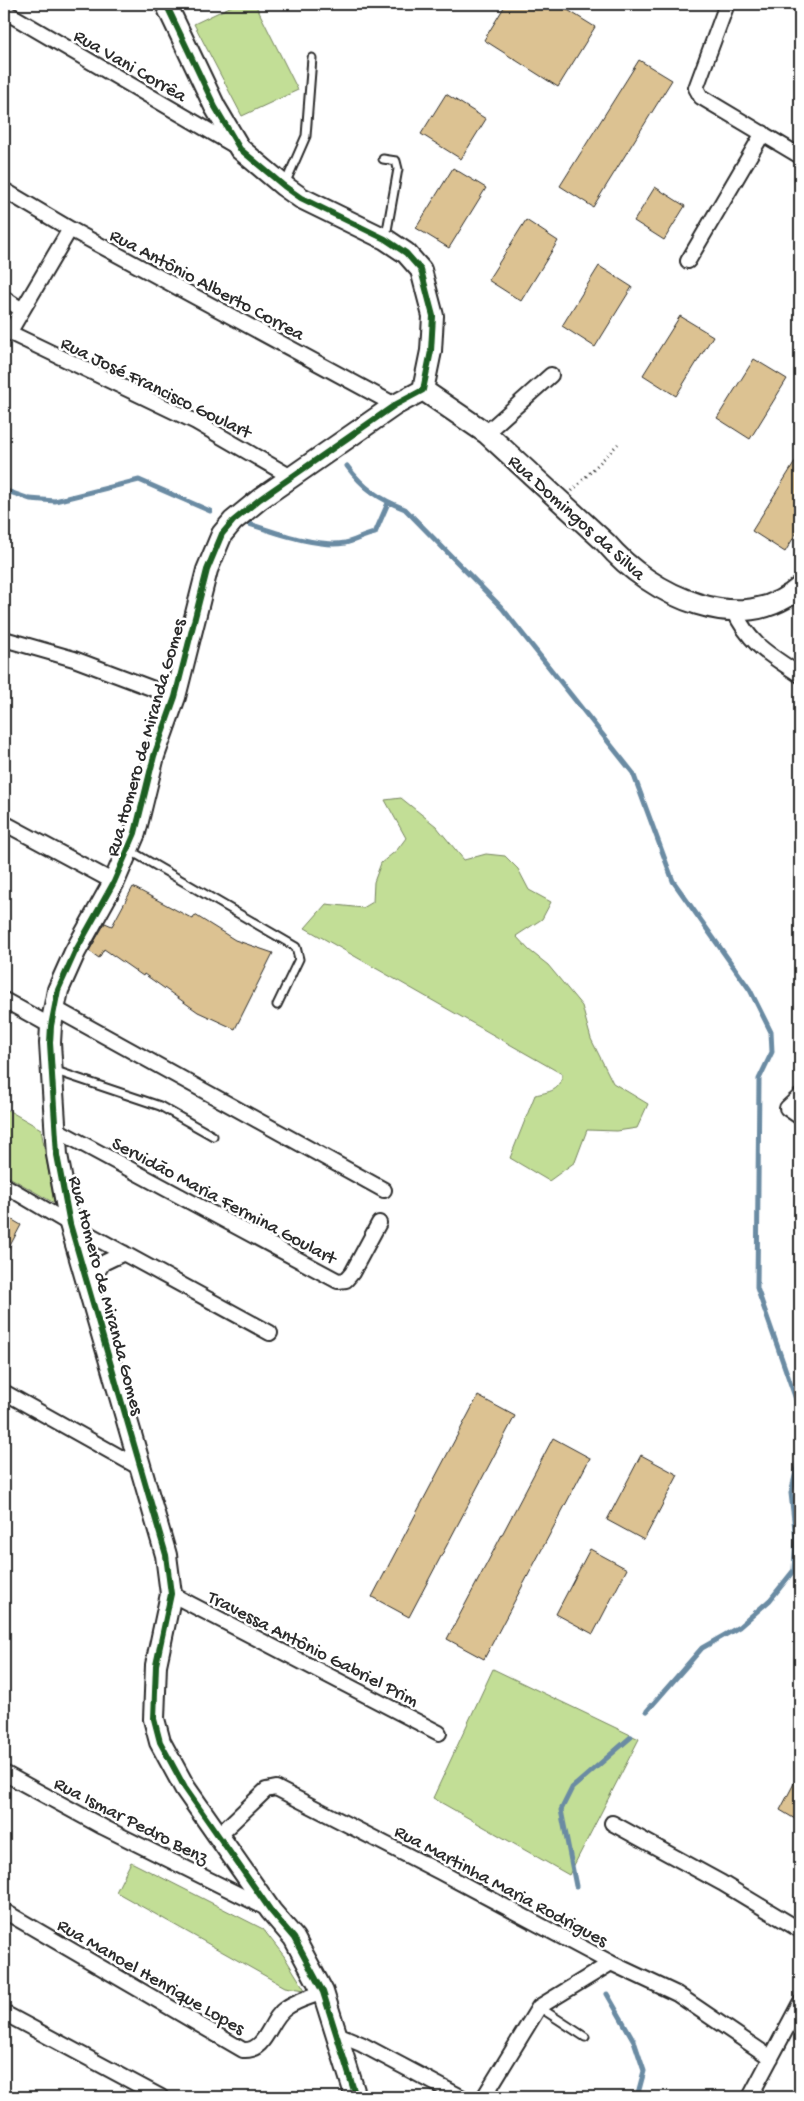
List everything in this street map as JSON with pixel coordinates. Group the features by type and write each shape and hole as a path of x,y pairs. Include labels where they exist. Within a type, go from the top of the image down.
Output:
{"street":[{"path":"166,4 215,108 240,149 301,198 385,239 406,253 420,270 430,300 433,336 423,390"},
{"path":"727,4 696,88 701,97 800,156"},
{"name":"Rua Vani Corrêa","path":"4,11 240,149"},
{"path":"688,261 763,133"},
{"name":"Rua Antônio Alberto Correa","path":"4,190 70,229 395,406"},
{"path":"6,332 22,310 70,229"},
{"path":"4,298 22,310"},
{"name":"Rua José Francisco Goulart","path":"6,332 196,422 293,478"},
{"path":"486,434 551,375"},
{"name":"Rua Homero de Miranda Gomes","path":"356,2097 323,1992 294,1938 271,1911 185,1788 160,1742 154,1719 156,1665 171,1594 166,1555 87,1288 61,1186 51,1070 52,1017 58,990 75,952 114,882 128,850 154,756 175,697 207,570 222,534 247,509 395,406 423,390"},
{"name":"Rua Domingos da Silva","path":"423,390 486,434 606,543 619,558 654,583 691,601 734,611 762,609 778,604 800,588"},
{"path":"734,611 748,636 757,646 800,675"},
{"path":"4,638 74,659 175,697"},
{"path":"4,823 114,882"},
{"path":"4,1000 52,1017 384,1190"},
{"path":"800,1096 787,1108 800,1117"},
{"name":"Servidão Maria Fermina Goulart","path":"55,1129 338,1281 346,1280 352,1273 379,1223"},
{"path":"4,1184 70,1224 270,1332"},
{"path":"87,1288 102,1263 124,1253"},
{"path":"4,1392 140,1468"},
{"name":"Travessa Antônio Gabriel Prim","path":"171,1594 439,1733"},
{"name":"Rua Ismar Pedro Benz","path":"4,1773 103,1827 271,1911"},
{"name":"Rua Martinha Maria Rodrigues","path":"219,1835 266,1790 276,1788 611,1963 677,1994 771,2058"},
{"path":"612,1823 722,1883 800,1930"},
{"name":"Rua Manoel Henrique Lopes","path":"4,1911 243,2050 258,2048 278,2014 286,2008 323,1992"},
{"path":"484,2097 539,2007 611,1963"},
{"path":"750,2097 800,2003"},
{"path":"4,2013 161,2097"},
{"path":"337,2034 361,2044 461,2097"}],"lane":[{"path":"284,186 306,136 312,58"},
{"path":"383,159 396,161 398,169 385,239"},
{"path":"128,850 296,947 299,958 277,1005"},
{"path":"51,1070 160,1106 213,1136"},
{"path":"539,2007 585,2037"}],"path":[{"path":"561,502 618,444"}],"green space":[{"path":"236,4 255,4 298,90 242,116 194,24"},
{"path":"401,798 436,826 464,860 486,854 505,856 518,869 529,890 551,902 542,919 516,936 529,950 548,965 582,1006 591,1039 613,1083 648,1104 637,1128 617,1131 587,1130 575,1162 549,1181 510,1158 535,1095 549,1092 557,1087 560,1084 562,1074 305,928 326,904 363,908 373,902 374,882 381,863 397,850 406,838 385,800"},
{"path":"4,1108 41,1129 54,1203 4,1174"},
{"path":"493,1669 639,1739 569,1875 433,1798"},
{"path":"131,1862 263,1929 284,1956 305,1990 285,1987 116,1892"}],"building":[{"path":"506,4 558,4 595,27 558,87 484,40"},
{"path":"639,60 672,80 593,207 560,186"},
{"path":"446,94 486,119 461,159 421,134"},
{"path":"453,168 486,188 449,248 416,228"},
{"path":"655,187 685,206 664,240 634,221"},
{"path":"526,220 558,241 521,301 488,280"},
{"path":"599,266 632,287 595,347 562,326"},
{"path":"680,316 713,336 676,396 643,375"},
{"path":"754,359 787,379 750,439 717,418"},
{"path":"800,454 800,527 785,552 752,531"},
{"path":"133,887 193,919 195,915 235,940 273,953 235,1029 198,1012 144,974 143,976 104,949 99,958 89,951 105,923 112,926"},
{"path":"4,1215 21,1225 4,1257"},
{"path":"478,1396 515,1416 409,1617 372,1597"},
{"path":"553,1438 590,1458 484,1659 447,1639"},
{"path":"641,1455 678,1475 644,1540 607,1520"},
{"path":"590,1549 627,1569 593,1634 556,1614"},
{"path":"800,1772 800,1822 780,1810"}],"waterway":[{"path":"347,466 359,481 372,492 405,509 502,608 633,773 673,881 750,990 771,1032 772,1052 759,1079 757,1288 799,1408 800,1417"},
{"path":"4,490 30,499 55,501 139,480 210,511"},
{"path":"243,522 308,541 333,544 345,543 375,533 388,503"},
{"path":"647,1711 702,1648 739,1627 770,1600 794,1570 796,1539 791,1493 800,1455"},
{"path":"576,1886 561,1810 572,1788 631,1737"},
{"path":"607,1994 634,2041 644,2071 637,2097"}],"cycle path":[{"path":"166,4 215,107 240,149 301,198 385,239 406,253 421,270 433,316 431,351 423,390 395,405 260,499 233,521 222,534 207,570 175,697 154,756 135,833 114,882 75,952 58,990 51,1026 50,1043 57,1155 70,1224 166,1555 171,1594 156,1665 154,1719 160,1742 185,1788 271,1911 294,1938 323,1992 356,2097"}]}
